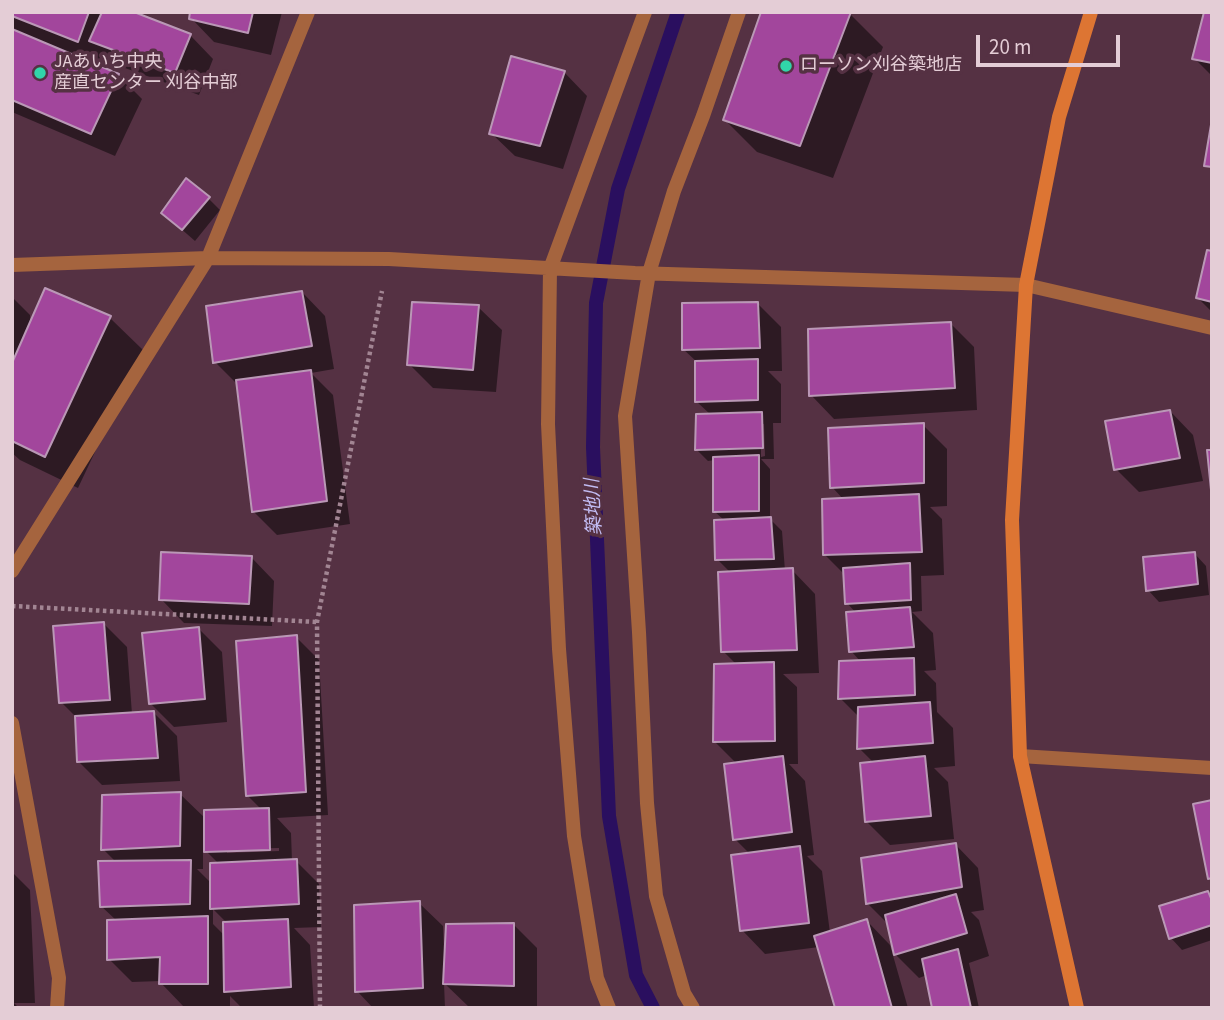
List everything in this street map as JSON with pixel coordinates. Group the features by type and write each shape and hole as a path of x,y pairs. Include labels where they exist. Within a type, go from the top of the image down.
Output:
{"street":[{"path":"12,571 208,258 307,12"},
{"path":"609,1008 597,978 573,836 559,649 548,424 550,269 645,12"},
{"path":"692,1008 684,993 656,896 647,803 625,416 642,273 703,116 738,12"},
{"path":"1077,1008 1020,756 1012,520 1026,285 1059,117 1091,12"},
{"path":"12,265 208,258 389,259 642,273 1026,285 1212,328"},
{"path":"12,723 59,978 57,1008"},
{"path":"1020,756 1212,768"}],"path":[{"path":"320,1008 317,622 378,306"},
{"path":"12,606 317,622"}],"building":[{"path":"12,12 89,12 78,42 12,16"},
{"path":"102,12 134,12 191,34 175,73 89,41"},
{"path":"190,12 253,12 248,33 189,19"},
{"name":"ローソン刈谷築地店","path":"761,12 851,12 800,146 723,120"},
{"path":"1204,12 1212,12 1212,63 1192,59"},
{"path":"12,29 119,74 91,134 12,100"},
{"path":"511,56 565,71 540,146 489,134"},
{"path":"1212,119 1212,167 1204,166"},
{"path":"186,178 210,197 182,230 161,213"},
{"path":"1207,250 1212,251 1212,302 1196,298"},
{"path":"45,288 111,316 45,457 12,441 12,363"},
{"path":"302,291 312,346 213,363 206,306"},
{"path":"412,302 479,305 473,370 407,365"},
{"path":"758,302 760,348 682,350 682,303"},
{"path":"951,322 955,388 809,396 808,329"},
{"path":"758,359 758,400 695,402 695,361"},
{"path":"311,370 327,501 252,512 236,380"},
{"path":"1170,410 1180,458 1114,470 1105,421"},
{"path":"762,412 763,448 695,450 696,414"},
{"path":"924,423 924,483 830,488 828,428"},
{"path":"1207,450 1212,450 1212,500"},
{"path":"759,455 759,511 713,512 713,457"},
{"path":"919,494 922,552 823,555 822,499"},
{"path":"771,517 774,559 715,560 714,520"},
{"path":"161,552 252,556 249,604 159,600"},
{"path":"1195,552 1198,584 1146,591 1143,557"},
{"path":"910,563 911,600 845,604 843,568"},
{"path":"793,568 797,650 721,652 718,572"},
{"path":"910,607 914,647 849,652 846,612"},
{"path":"104,622 110,700 59,703 53,626"},
{"path":"199,627 205,699 149,704 142,633"},
{"path":"297,635 306,792 246,796 236,641"},
{"path":"914,658 915,695 838,699 839,661"},
{"path":"774,662 775,741 713,742 714,664"},
{"path":"930,702 933,743 857,749 858,707"},
{"path":"154,711 158,758 77,762 75,716"},
{"path":"783,756 792,832 733,840 724,764"},
{"path":"925,756 931,816 865,822 860,763"},
{"path":"181,792 180,846 101,850 102,795"},
{"path":"1212,800 1212,878 1208,879 1193,804"},
{"path":"269,808 270,850 204,852 204,810"},
{"path":"956,843 962,887 866,904 861,858"},
{"path":"800,846 809,923 740,931 731,855"},
{"path":"297,859 299,904 210,909 210,863"},
{"path":"191,860 190,904 100,907 98,861"},
{"path":"1208,891 1212,901 1212,925 1169,939 1159,906"},
{"path":"956,894 967,933 894,955 885,915"},
{"path":"420,901 423,988 355,992 354,905"},
{"path":"208,916 208,984 159,984 160,957 107,960 107,920"},
{"path":"288,919 291,987 224,992 223,922"},
{"path":"867,919 892,1008 835,1008 814,936"},
{"path":"514,923 514,986 443,984 446,924"},
{"path":"958,949 971,1008 932,1008 922,959"}],"waterway":[{"name":"築地川","path":"653,1008 636,975 609,816 593,447 596,303 618,189 678,12"}],"place":[{"name":"ローソン刈谷築地店","path":"786,66"},
{"name":"JAあいち中央 産直センター 刈谷中部","path":"40,73"}]}
